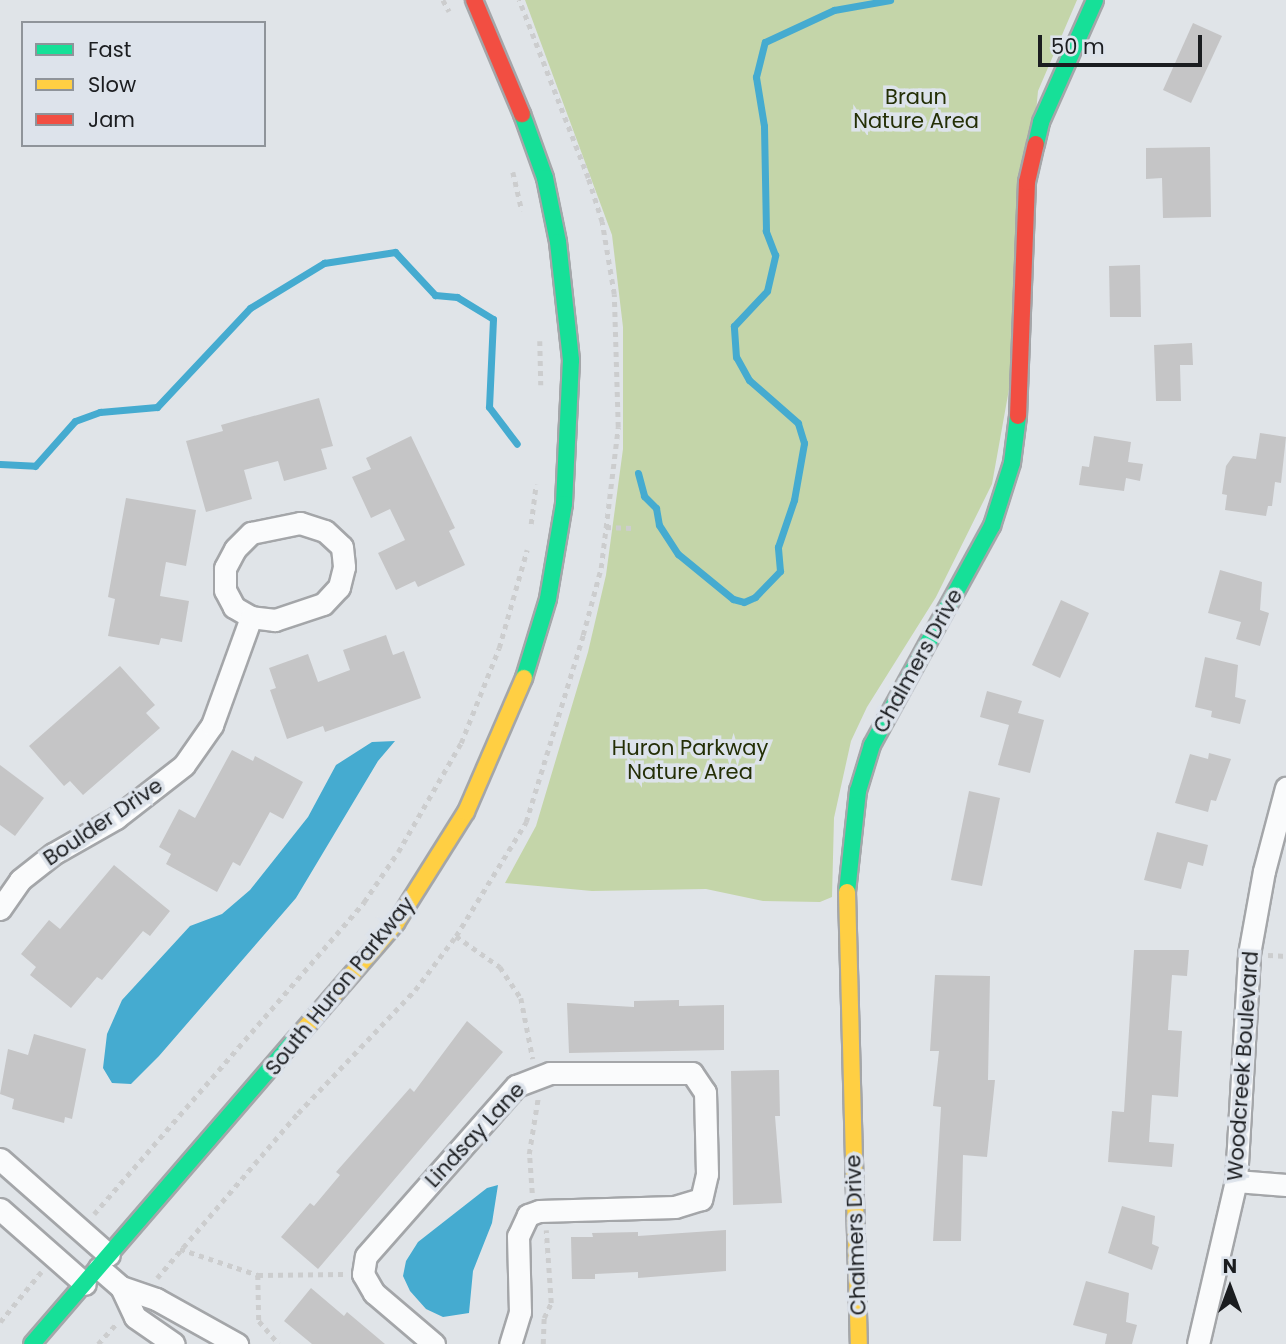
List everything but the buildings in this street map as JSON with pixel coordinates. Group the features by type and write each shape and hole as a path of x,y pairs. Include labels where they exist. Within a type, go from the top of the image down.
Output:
{"main road":[{"name":"South Huron Parkway","path":"32,1344 396,923 466,812 509,718 534,646 557,552 569,462 571,360 566,297 545,178 508,71 474,0"},
{"name":"Chalmers Drive","path":"859,1344 845,921 849,849 858,791 872,745 992,526 1012,463 1021,388 1027,182 1041,122 1095,0"}],"street":[{"path":"300,523 325,531 342,547 344,567 339,587 323,604 275,620 251,618 234,607 225,590 225,568 235,549 251,533 300,523"},
{"name":"Boulder Drive","path":"0,909 20,880 53,854 116,818 184,765 212,725 251,618"},
{"name":"Woodcreek Boulevard","path":"1198,1344 1236,1181 1249,954 1264,871 1286,788"},
{"name":"Lindsay Lane","path":"363,1273 366,1256 373,1247 516,1086 536,1074 678,1070 692,1073 705,1092 707,1174 701,1199 675,1208 540,1211"},
{"path":"0,1159 97,1269"},
{"path":"1236,1181 1286,1185"},
{"path":"0,1209 97,1269 121,1287 156,1299 237,1344"},
{"path":"510,1344 520,1312 518,1236 528,1216 540,1211"},
{"path":"363,1273 374,1293 422,1340"},
{"path":"121,1287 135,1317 174,1344"}],"path":[{"path":"443,0 455,23"},
{"path":"161,1273 298,1113 415,990 456,936 530,811 583,635 606,527 618,427 614,294 602,222 588,178 519,0"},
{"path":"510,162 524,218"},
{"path":"539,332 541,390"},
{"path":"531,530 537,480"},
{"path":"606,527 632,528"},
{"path":"91,1217 364,902 398,852 461,743 499,648 529,542"},
{"path":"456,936 500,967 520,998 536,1074 530,1181 546,1225 551,1303 544,1318 543,1344"},
{"path":"180,1250 258,1275 363,1273"},
{"path":"258,1275 259,1321 279,1344"},
{"path":"0,1322 34,1280"},
{"path":"98,1344 114,1326"}],"green space":[{"path":"525,0 1077,0 1038,91 1011,378 992,484 936,597 867,707 851,741 834,818 832,897 820,902 763,901 706,889 592,891 505,883 536,826 588,652 606,575 623,449 623,327 612,235"}],"water":[{"path":"395,741 378,761 296,898 159,1056 131,1084 112,1083 103,1068 107,1034 122,1000 190,926 222,914 250,890 308,817 336,765 372,742"},
{"path":"498,1185 492,1223 473,1271 469,1313 443,1317 426,1309 410,1291 403,1276 406,1261 418,1242 487,1188"}],"waterway":[{"path":"638,473 644,496 656,508 659,525 678,554 733,599 744,602 755,597 780,571 778,547 794,500 804,443 798,423 749,380 736,357 734,326 767,291 775,255 766,231 764,126 756,77 765,42 834,10 890,0"},
{"path":"0,464 35,466 75,421 100,412 157,407 250,308 324,263 395,252 435,295 457,297 493,319 489,407 517,444"}],"traffic: fast":[{"path":"1036,144 1041,122 1095,0"},
{"path":"522,114 545,178 558,242 571,360 564,504 548,599 524,678"},
{"path":"847,892 858,791 872,745 992,526 1012,463 1018,416"},
{"path":"32,1344 300,1034"}],"traffic: slow":[{"path":"300,1034 396,923 466,812 524,678"},
{"path":"847,892 859,1344"}],"traffic: jam":[{"path":"474,0 522,114"},
{"path":"1018,416 1027,182 1036,144"}],"park label":[{"name":"Braun Nature Area","path":"916,109"},
{"name":"Huron Parkway Nature Area","path":"690,760"}]}
